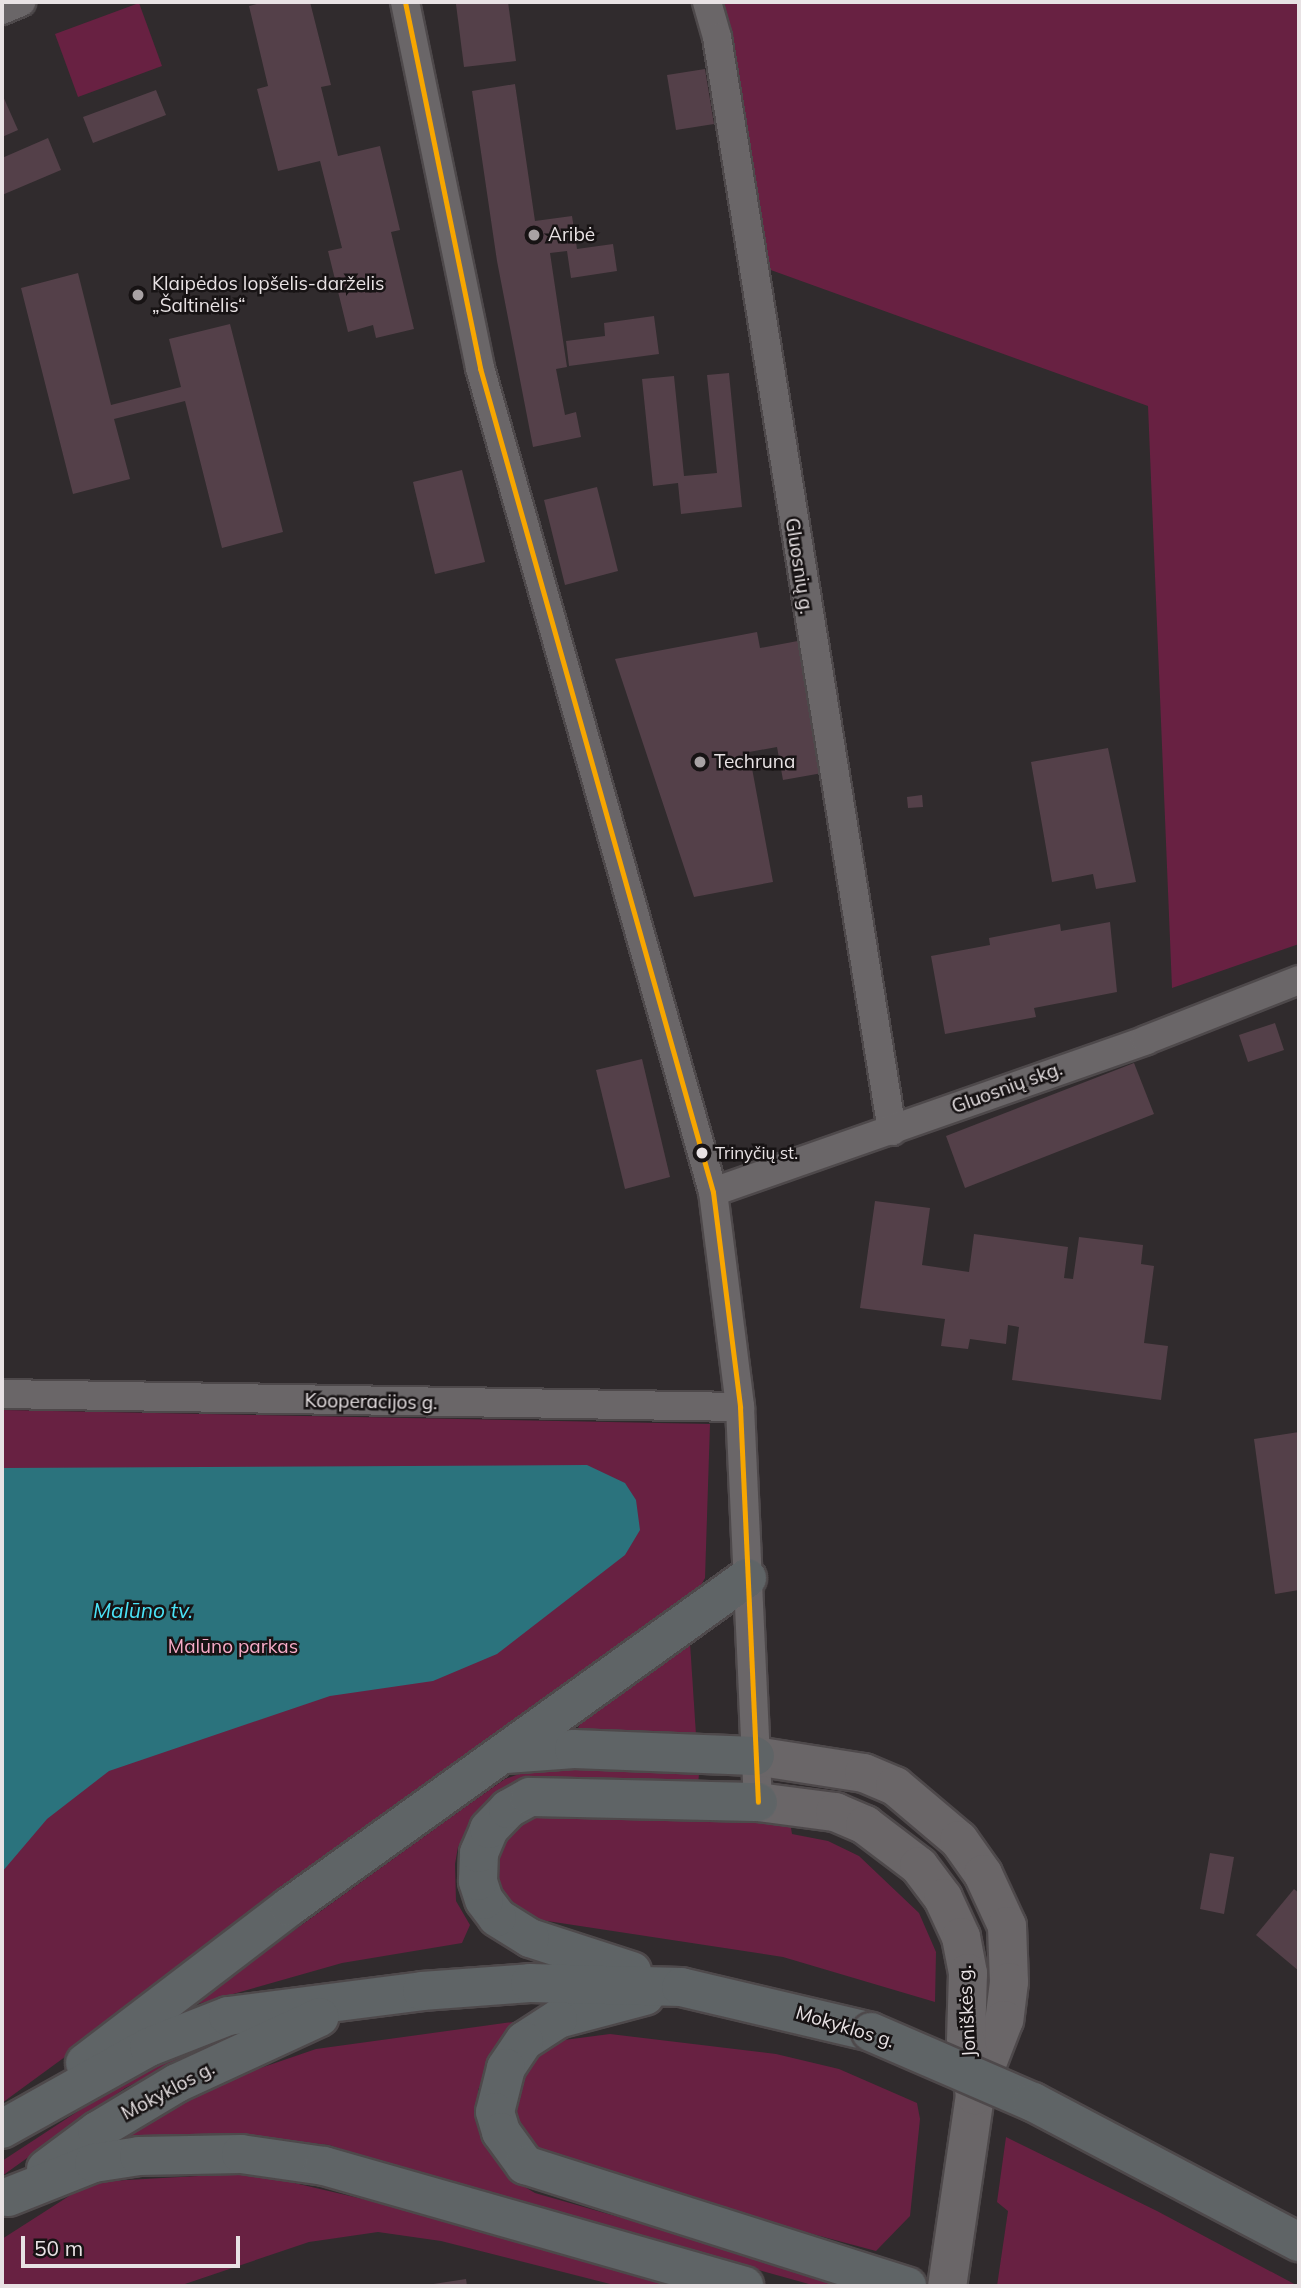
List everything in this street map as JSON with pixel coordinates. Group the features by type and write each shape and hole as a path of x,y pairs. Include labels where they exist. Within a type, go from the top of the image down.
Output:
{"main road":[{"path":"13,2122 146,2014 747,1578"},
{"path":"506,1754 574,1749 755,1756"},
{"name":"Joniškės g.","path":"755,1756 864,1773 895,1786 958,1840 983,1874 1007,1926 1009,1982 997,2044 975,2095 947,2286"},
{"path":"681,1987 530,1938 497,1917 478,1881 479,1853 489,1829 508,1809 530,1797 758,1802"},
{"name":"Joniškės g.","path":"758,1802 835,1812 865,1825 919,1866 935,1887 961,1937 968,1973 966,2042 975,2095"},
{"name":"Mokyklos g.","path":"13,2122 149,2047 228,2016 348,2004 422,1991 530,1983 681,1987 872,2032 1033,2102 1299,2242"},
{"path":"681,1987 558,2019 524,2041 506,2068 495,2112 512,2151 525,2165 542,2173 907,2286"},
{"name":"Mokyklos g.","path":"5,2199 97,2131 177,2083 348,2004"},
{"path":"5,2199 94,2163 139,2156 241,2154 324,2165 744,2286"}],"street":[{"path":"2,10 21,2"},
{"path":"405,2 480,368 713,1192 740,1407 758,1802"},
{"name":"Gluosnių g.","path":"707,2 717,37 892,1131"},
{"name":"Gluosnių skg.","path":"713,1192 892,1131 1299,980"},
{"name":"Kooperacijos g.","path":"2,1394 740,1407"}],"green space":[{"path":"724,2 1299,2 1299,944 1172,988 1148,406 768,269"},
{"path":"139,3 162,66 78,97 55,34"},
{"name":"Malūno parkas","path":"2,1410 710,1424 705,1578 695,1596 2,2103"},
{"path":"690,1643 696,1735 577,1730 580,1724"},
{"path":"539,1767 699,1774 698,1785 474,1819 458,1847 455,1864 456,1901 470,1925 462,1943 342,1963 198,2004 228,1978 505,1779"},
{"path":"523,1814 790,1822 792,1834 828,1841 859,1856 919,1913 936,1952 935,2002 783,1957 534,1919 512,1909 490,1882 493,1855"},
{"path":"298,2015 205,2049 125,2088 2,2176 2,2161 150,2064 239,2030"},
{"path":"520,2021 498,2042 478,2090 479,2112 499,2160 513,2180 535,2193 859,2286 816,2286 455,2186 329,2145 244,2136 129,2141 123,2136 131,2127 231,2078 316,2049"},
{"path":"610,2034 776,2054 839,2069 917,2103 920,2119 910,2216 876,2251 550,2164 533,2152 514,2123 515,2083 541,2050 564,2040"},
{"path":"1006,2137 1157,2211 1298,2286 997,2286 1008,2211 997,2202"},
{"path":"252,2173 384,2204 681,2286 618,2286 441,2241 378,2232 309,2242 179,2286 2,2286 2,2239 91,2182"}],"water":[{"name":"Malūno tv.","path":"587,1465 625,1483 636,1500 640,1530 625,1555 497,1654 433,1681 330,1696 109,1771 47,1819 2,1872 2,1468"}],"building":[{"path":"264,2 310,2 331,85 321,87 338,156 380,146 400,230 391,232 414,329 376,338 373,325 348,332 328,251 342,248 320,161 278,171 257,89 268,86 249,6"},
{"path":"508,2 516,61 464,67 456,4"},
{"path":"705,69 714,124 676,130 667,75"},
{"path":"515,84 535,221 572,216 577,249 613,244 617,271 571,278 567,251 550,253 567,367 556,369 565,415 576,412 581,437 533,447 497,261 472,91"},
{"path":"156,90 166,115 93,143 83,117"},
{"path":"2,94 18,130 2,137"},
{"path":"48,138 61,170 2,195 2,158"},
{"path":"78,273 111,405 181,387 169,339 230,324 283,532 222,548 185,401 114,419 130,479 73,494 21,288"},
{"path":"654,316 659,354 569,366 566,341 605,336 604,323"},
{"path":"729,373 742,507 681,514 678,483 653,486 642,379 674,376 684,476 717,473 707,375"},
{"path":"462,470 485,562 435,574 413,482"},
{"path":"597,487 618,571 565,585 544,500"},
{"name":"Techruna","path":"757,632 760,648 803,640 828,772 783,780 777,747 749,752 773,882 694,897 615,659"},
{"path":"1108,748 1136,882 1096,889 1093,874 1052,882 1031,762"},
{"path":"922,795 923,807 908,808 907,797"},
{"path":"1110,922 1117,992 1034,1008 1036,1017 945,1034 931,956 990,945 989,938 1060,924 1061,931"},
{"path":"1275,1023 1284,1050 1248,1062 1239,1035"},
{"path":"642,1059 670,1177 625,1189 596,1070"},
{"path":"1134,1063 1154,1114 965,1188 946,1136"},
{"path":"875,1201 930,1208 922,1265 969,1272 974,1234 1068,1247 1064,1278 1073,1279 1079,1237 1143,1245 1141,1264 1154,1266 1144,1343 1168,1346 1161,1400 1012,1380 1019,1327 1008,1325 1006,1344 970,1339 968,1349 941,1346 945,1319 860,1308"},
{"path":"1299,1432 1299,1590 1275,1594 1254,1439"},
{"path":"1210,1853 1234,1857 1224,1914 1200,1909"},
{"path":"1294,1889 1299,1893 1299,1971 1256,1935"},
{"path":"466,2279 467,2286 427,2286 427,2285"}],"transit line":[{"path":"405,2 480,368 713,1192 740,1407 758,1802"}],"place":[{"name":"Aribė","path":"534,235"},
{"name":"Klaipėdos lopšelis-darželis „Šaltinėlis“","path":"138,295"},
{"name":"Techruna","path":"700,762"},
{"name":"Trinyčių st.","path":"702,1153"}]}
